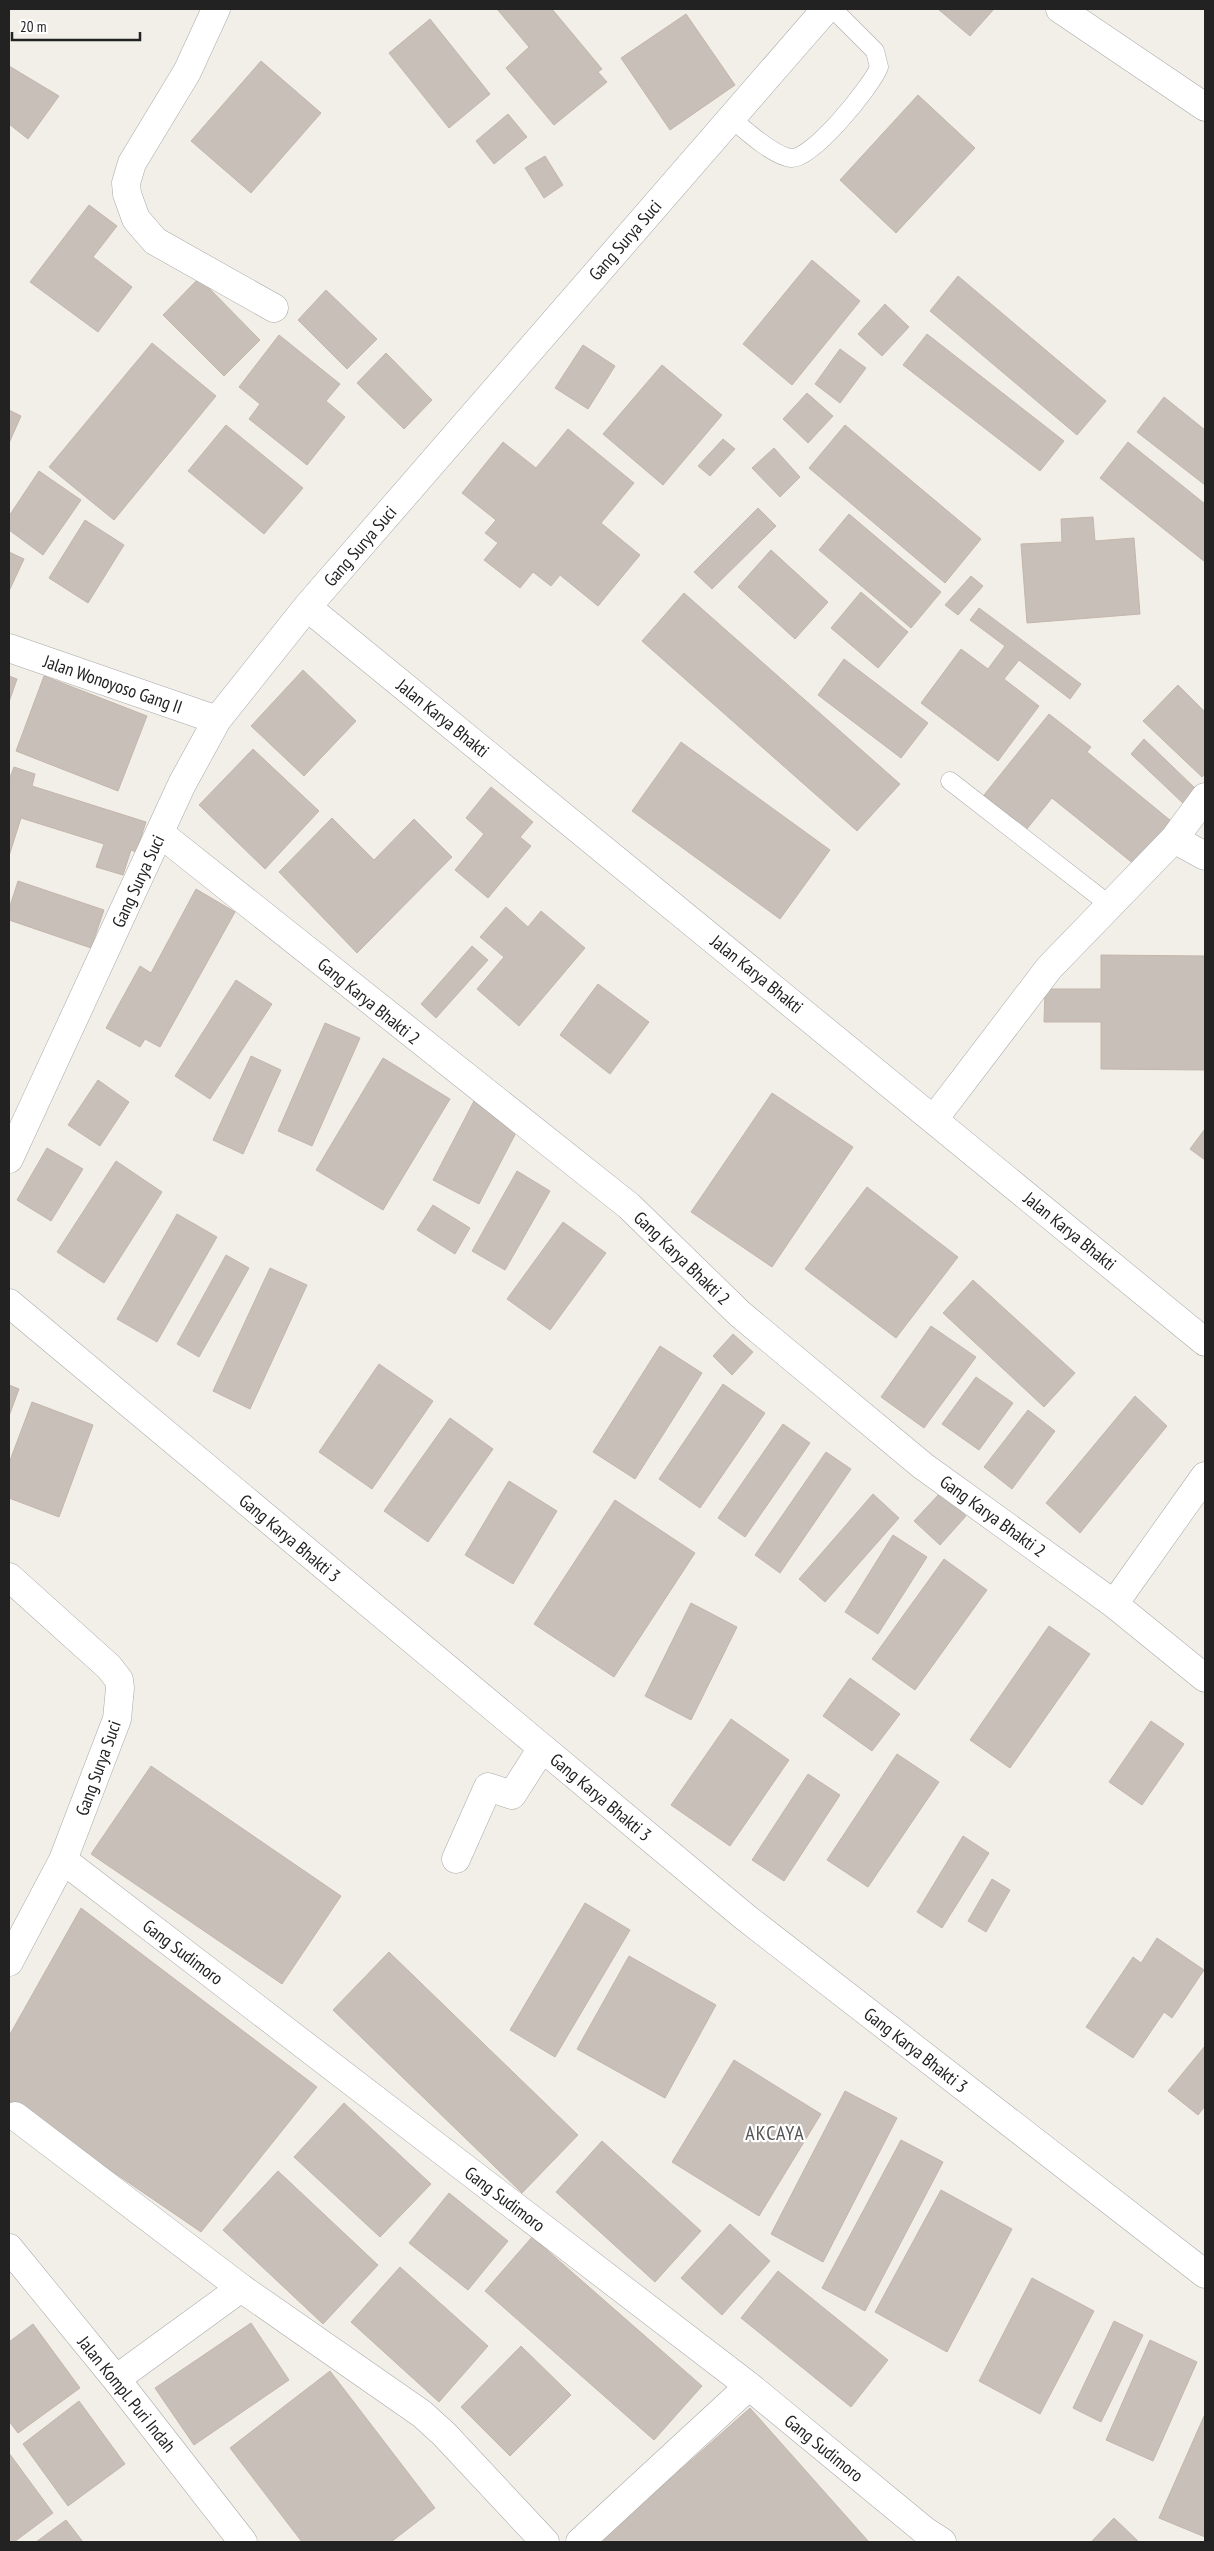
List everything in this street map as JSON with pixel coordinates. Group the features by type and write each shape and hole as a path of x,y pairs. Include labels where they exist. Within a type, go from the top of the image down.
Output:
{"street":[{"path":"216,9 187,72 132,163 126,183 127,194 136,219 155,241 274,308"},
{"name":"Gang Surya Suci","path":"9,1159 161,834 182,784 217,720 307,608 826,9"},
{"path":"1060,9 1205,107"},
{"name":"Jalan Karya Bhakti","path":"307,608 1205,1342"},
{"name":"Jalan Wonoyoso Gang II","path":"9,648 217,720"},
{"path":"934,1119 1048,968 1111,906 1174,839 1205,797"},
{"name":"Gang Karya Bhakti 2","path":"161,834 629,1206 740,1314 923,1466 1114,1604 1205,1678"},
{"path":"1174,839 1205,856"},
{"name":"Gang Karya Bhakti 3","path":"9,1304 745,1917 1205,2274"},
{"path":"1114,1604 1205,1476"},
{"name":"Gang Surya Suci","path":"9,1577 110,1668 119,1680 120,1688 117,1719 63,1860 9,1962"},
{"path":"456,1859 488,1787 512,1795 542,1748"},
{"name":"Gang Sudimoro","path":"63,1860 749,2386 927,2538"},
{"path":"15,2116 241,2288 422,2414 444,2434 545,2542"},
{"name":"Jalan Kompl. Puri Indah","path":"9,2248 116,2380 242,2542"},
{"path":"116,2380 241,2288"},
{"path":"580,2542 749,2386"}],"lane":[{"path":"731,118 782,156 792,159 800,157 812,149 836,124 870,83 879,67 875,50 833,9"},
{"path":"950,781 1111,906"}],"building":[{"path":"497,9 552,9 602,69 598,72 607,82 554,125 506,68 529,47"},
{"path":"938,9 994,9 970,36"},
{"path":"686,14 735,85 670,130 621,58"},
{"path":"430,19 490,94 449,128 389,53"},
{"path":"261,61 321,113 251,193 191,141"},
{"path":"9,66 59,96 28,139 9,124"},
{"path":"918,95 975,148 896,233 840,180"},
{"path":"508,114 527,137 494,164 476,141"},
{"path":"545,156 563,185 544,198 525,168"},
{"path":"89,205 117,226 93,257 132,287 98,332 30,282"},
{"path":"812,260 860,301 792,385 743,344"},
{"path":"958,276 1106,401 1077,435 930,311"},
{"path":"199,278 260,340 224,376 163,315"},
{"path":"326,290 377,339 347,369 298,320"},
{"path":"885,304 909,327 882,356 858,334"},
{"path":"927,334 1064,441 1040,471 903,365"},
{"path":"279,335 340,384 326,401 345,417 307,465 249,419 260,404 239,387"},
{"path":"152,343 216,396 114,520 49,467"},
{"path":"583,345 615,366 588,409 555,388"},
{"path":"840,349 866,368 840,403 815,384"},
{"path":"386,353 432,400 404,429 357,383"},
{"path":"662,365 722,415 663,485 603,434"},
{"path":"807,393 833,416 808,443 783,419"},
{"path":"1164,397 1205,430 1205,485 1137,432"},
{"path":"9,410 21,416 9,443"},
{"path":"226,425 303,488 264,534 188,471"},
{"path":"845,425 981,539 945,583 809,468"},
{"path":"568,429 634,483 601,523 640,555 598,606 560,575 551,586 533,572 520,588 484,560 498,543 485,533 496,520 462,493 503,442 536,468"},
{"path":"723,439 735,449 710,476 698,466"},
{"path":"1128,442 1205,504 1205,562 1100,478"},
{"path":"774,448 800,477 780,497 752,468"},
{"path":"39,471 81,500 43,555 9,530 9,516"},
{"path":"758,508 776,526 712,589 694,572"},
{"path":"849,514 941,592 911,628 819,550"},
{"path":"1093,517 1095,541 1134,538 1140,614 1027,623 1021,544 1062,542 1061,519"},
{"path":"85,520 124,545 88,603 49,578"},
{"path":"771,550 828,602 795,639 738,587"},
{"path":"9,552 24,559 9,591"},
{"path":"971,576 983,586 958,615 945,605"},
{"path":"861,592 908,632 878,668 831,628"},
{"path":"684,593 900,784 857,831 642,641"},
{"path":"979,608 1081,684 1070,699 1019,660 1004,679 1039,706 998,761 921,703 961,649 988,669 1005,646 970,620"},
{"path":"844,659 928,723 901,758 818,695"},
{"path":"303,670 356,721 304,776 251,726"},
{"path":"9,676 17,679 9,702"},
{"path":"44,676 147,716 118,791 16,751"},
{"path":"1178,685 1205,712 1205,774 1202,777 1143,721"},
{"path":"1049,714 1091,747 1087,752 1171,821 1135,865 1052,798 1026,830 984,795"},
{"path":"1144,739 1199,792 1186,806 1131,754"},
{"path":"681,742 830,850 780,919 632,811"},
{"path":"253,749 319,811 265,869 199,805"},
{"path":"14,767 35,774 32,786 146,822 136,852 131,850 123,875 96,867 104,844 21,818 9,856 9,780"},
{"path":"491,787 533,822 520,837 531,846 488,898 455,870 484,834 466,818"},
{"path":"332,818 374,860 414,819 452,857 357,953 279,872"},
{"path":"18,881 104,910 91,948 9,920 9,909"},
{"path":"196,889 235,912 160,1047 145,1039 140,1047 106,1028 140,966 151,973"},
{"path":"506,907 528,927 541,911 585,948 519,1026 477,989 504,957 480,937"},
{"path":"472,946 488,960 436,1018 421,1004"},
{"path":"1101,955 1205,956 1205,1070 1101,1069 1101,1022 1044,1022 1045,989 1101,989"},
{"path":"236,980 272,1004 210,1099 175,1076"},
{"path":"598,984 649,1022 610,1074 560,1035"},
{"path":"325,1023 360,1038 312,1146 278,1131"},
{"path":"251,1056 281,1070 243,1154 213,1140"},
{"path":"383,1058 450,1099 383,1210 316,1170"},
{"path":"98,1080 129,1102 100,1146 68,1125"},
{"path":"772,1093 853,1147 772,1267 691,1212"},
{"path":"474,1101 520,1125 479,1204 433,1180"},
{"path":"1205,1129 1205,1160 1190,1149"},
{"path":"47,1148 83,1169 51,1221 17,1200"},
{"path":"116,1161 162,1192 104,1283 57,1252"},
{"path":"517,1171 550,1191 505,1270 472,1251"},
{"path":"867,1187 958,1257 896,1338 805,1269"},
{"path":"433,1205 470,1228 455,1254 417,1230"},
{"path":"177,1214 217,1237 157,1342 117,1319"},
{"path":"563,1222 606,1253 550,1330 507,1299"},
{"path":"226,1255 249,1268 199,1357 177,1344"},
{"path":"270,1268 307,1285 250,1409 213,1391"},
{"path":"973,1280 1075,1373 1044,1407 943,1313"},
{"path":"931,1326 976,1357 924,1428 881,1397"},
{"path":"733,1334 753,1352 732,1375 713,1356"},
{"path":"660,1346 702,1373 635,1479 593,1452"},
{"path":"379,1364 433,1401 372,1489 319,1452"},
{"path":"976,1377 1013,1403 979,1450 942,1424"},
{"path":"723,1384 765,1413 700,1508 659,1479"},
{"path":"9,1385 19,1389 9,1416"},
{"path":"1135,1396 1167,1426 1080,1533 1046,1503"},
{"path":"32,1402 93,1425 59,1517 9,1498 9,1463"},
{"path":"1028,1410 1055,1431 1012,1489 984,1467"},
{"path":"450,1418 493,1449 428,1542 384,1511"},
{"path":"783,1424 810,1443 745,1537 718,1518"},
{"path":"826,1452 851,1469 780,1573 755,1555"},
{"path":"509,1481 557,1511 513,1584 465,1555"},
{"path":"940,1493 966,1516 940,1545 914,1521"},
{"path":"873,1494 899,1518 825,1602 799,1579"},
{"path":"615,1500 695,1553 614,1677 534,1624"},
{"path":"893,1535 927,1557 878,1634 845,1612"},
{"path":"944,1559 987,1590 915,1690 872,1659"},
{"path":"691,1603 737,1627 691,1720 645,1696"},
{"path":"1049,1626 1090,1654 1010,1768 970,1740"},
{"path":"850,1678 900,1714 872,1751 823,1716"},
{"path":"731,1719 789,1760 730,1846 671,1805"},
{"path":"1151,1721 1184,1744 1142,1805 1109,1782"},
{"path":"897,1754 939,1782 868,1887 827,1860"},
{"path":"151,1766 341,1896 282,1984 91,1854"},
{"path":"808,1774 840,1795 784,1881 752,1860"},
{"path":"963,1836 989,1853 942,1928 917,1912"},
{"path":"992,1879 1010,1890 986,1932 968,1921"},
{"path":"585,1903 630,1930 555,2057 510,2030"},
{"path":"81,1908 317,2087 201,2232 9,2101 9,2036"},
{"path":"1157,1938 1204,1970 1172,2018 1164,2012 1133,2058 1086,2027 1133,1957 1141,1963"},
{"path":"389,1952 578,2135 522,2193 333,2010"},
{"path":"629,1956 716,2005 665,2098 577,2049"},
{"path":"1205,2046 1205,2106 1198,2115 1168,2091"},
{"path":"734,2060 821,2114 759,2216 672,2162"},
{"path":"845,2091 897,2118 823,2262 771,2234"},
{"path":"344,2103 431,2184 380,2237 294,2157"},
{"path":"901,2140 943,2162 865,2311 822,2288"},
{"path":"602,2141 701,2231 655,2282 556,2192"},
{"path":"278,2171 378,2265 323,2324 223,2230"},
{"path":"941,2190 1012,2229 947,2352 875,2312"},
{"path":"449,2193 508,2241 468,2290 409,2243"},
{"path":"730,2224 770,2261 722,2315 681,2278"},
{"path":"532,2237 702,2386 654,2440 485,2291"},
{"path":"400,2267 488,2346 439,2402 351,2322"},
{"path":"778,2271 888,2360 851,2407 741,2318"},
{"path":"1032,2278 1094,2311 1040,2414 979,2381"},
{"path":"1114,2321 1143,2335 1101,2422 1073,2408"},
{"path":"251,2323 289,2380 194,2445 155,2388"},
{"path":"33,2324 80,2388 18,2433 9,2421 9,2342"},
{"path":"1150,2340 1197,2362 1153,2461 1106,2440"},
{"path":"521,2346 571,2395 510,2456 461,2407"},
{"path":"330,2371 435,2508 391,2542 302,2542 230,2448"},
{"path":"79,2401 125,2464 68,2506 23,2444"},
{"path":"750,2408 869,2542 599,2542"},
{"path":"1205,2414 1205,2537 1159,2518"},
{"path":"9,2453 53,2513 14,2542 9,2542"},
{"path":"1114,2518 1139,2542 1091,2542"},
{"path":"66,2520 83,2542 36,2542"}],"district":[{"name":"AKCAYA","path":"775,2133"}]}
